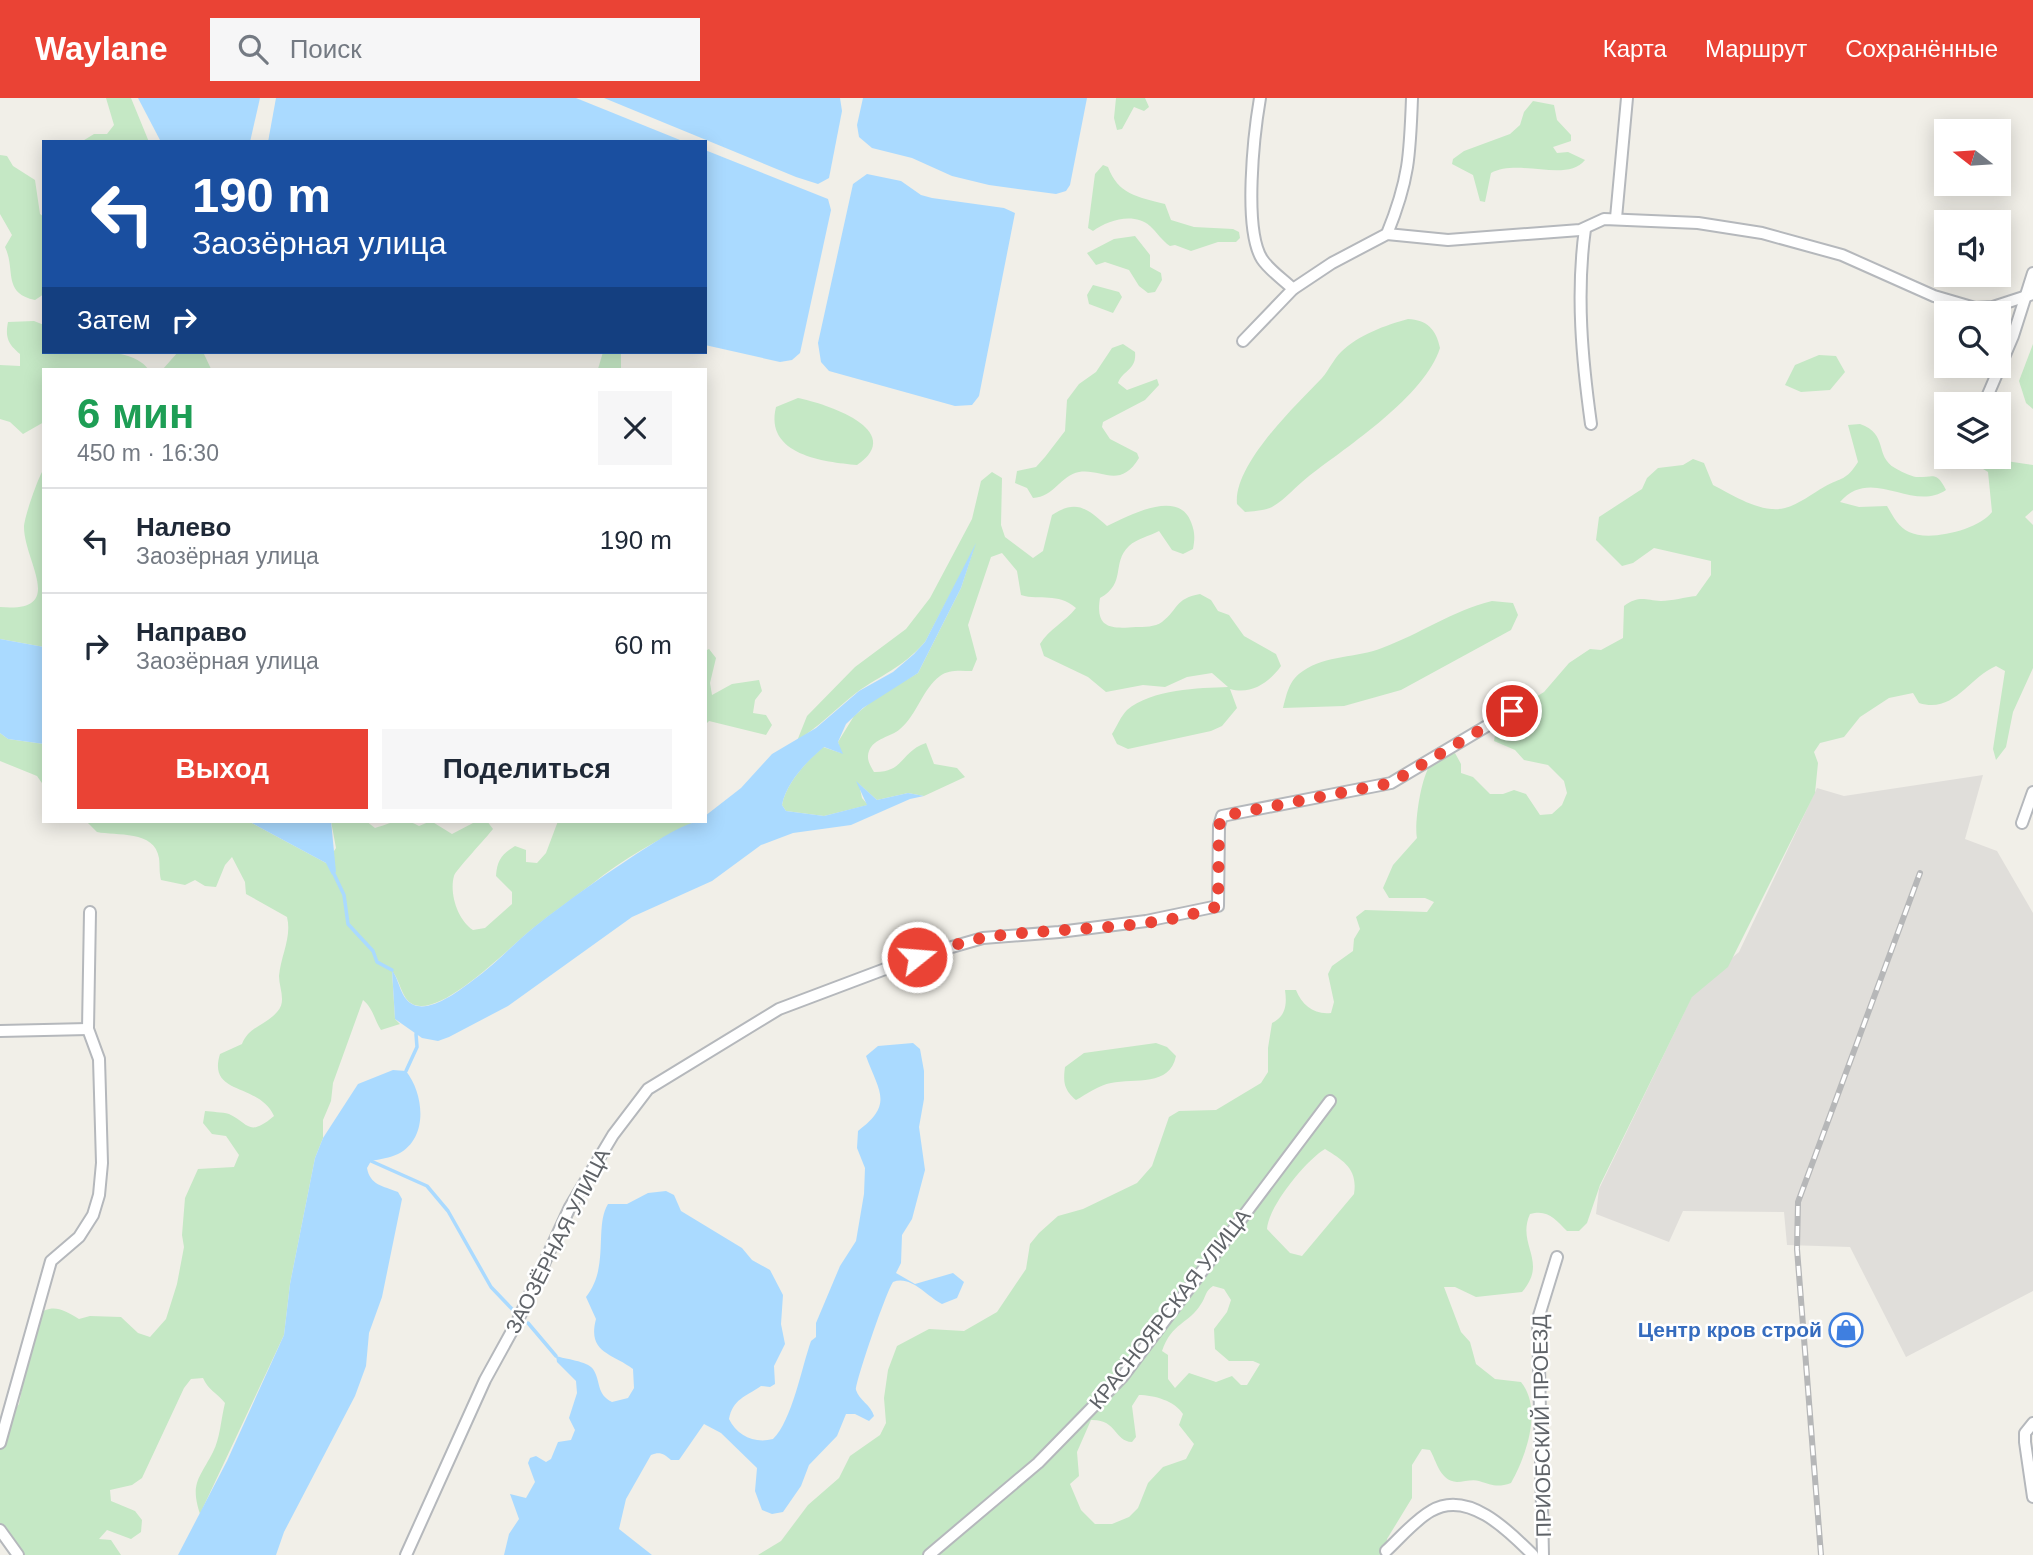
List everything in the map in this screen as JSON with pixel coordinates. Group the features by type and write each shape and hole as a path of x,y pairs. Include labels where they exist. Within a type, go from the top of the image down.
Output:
{"street":[{"path":"1260,98 1250,185 1252,214 1262,259 1293,289"},
{"path":"1387,233 1403,195 1410,163 1412,98"},
{"path":"1616,218 1627,98"},
{"path":"1243,341 1293,289 1332,263 1387,233 1448,240 1585,229 1604,219 1616,218 1698,223 1762,233 1842,255 1934,296 1975,308 1993,307 2029,294"},
{"path":"1585,229 1581,257 1581,351 1591,424"},
{"path":"1989,392 2029,294 2033,273"},
{"name":"ЗАОЗЁРНАЯ УЛИЦА","path":"406,1555 485,1380 518,1320 570,1207 636,1102 660,1080 779,1009 917,957 983,938 1134,922 1218,906 1219,826 1222,816 1391,783 1512,711"},
{"path":"2022,823 2033,792"},
{"path":"0,1443 51,1261 79,1237 93,1215 99,1195 102,1163 99,1059 88,1029 90,912"},
{"path":"0,1031 88,1029"},
{"name":"КРАСНОЯРСКАЯ УЛИЦА","path":"929,1555 1038,1463 1123,1376 1330,1101"},
{"name":"ПРИОБСКИЙ ПРОЕЗД","path":"1543,1555 1538,1319 1557,1257"},
{"path":"2033,1423 2025,1433 2033,1497"},
{"name":"ПРИОБСКИЙ ПРОЕЗД","path":"1386,1551 1429,1511 1457,1504 1490,1517 1533,1555"},
{"path":"0,1530 18,1555"}],"shaded area":[{"path":"1983,775 1965,839 1997,851 2033,913 2033,1291 1906,1357 1850,1247 1787,1245 1784,1212 1683,1211 1669,1242 1596,1214 1599,1189 1696,988 1739,952 1817,788 1844,796"}],"green space":[{"path":"106,98 131,98 148,140 84,140 94,134 107,134 114,125"},
{"path":"1116,98 1145,98 1149,107 1144,111 1134,107 1122,129 1117,130 1114,118"},
{"path":"1533,101 1554,105 1557,120 1571,135 1571,141 1553,147 1557,153 1568,152 1585,160 1577,167 1567,170 1515,168 1491,173 1485,202 1480,201 1473,175 1452,164 1453,159 1464,151 1510,134 1520,125 1524,112"},
{"path":"0,155 7,156 13,166 35,180 42,216 42,295 35,300 25,297 14,286 5,247 12,235 0,214"},
{"path":"1103,165 1108,167 1123,189 1165,204 1171,220 1194,227 1233,229 1239,232 1240,238 1236,242 1218,242 1191,251 1175,245 1170,246 1150,226 1136,219 1113,221 1093,231 1088,228 1095,174"},
{"path":"1135,236 1150,255 1150,267 1161,273 1162,280 1155,292 1148,293 1139,286 1129,270 1105,262 1096,265 1087,253 1114,239"},
{"path":"1093,285 1119,292 1122,297 1113,313 1089,304 1087,295"},
{"path":"1408,319 1420,321 1430,327 1440,348 1432,366 1419,384 1384,419 1277,504 1266,509 1245,512 1237,504 1238,488 1255,454 1268,436 1348,346 1373,331"},
{"path":"34,321 42,324 42,354 119,354 140,361 147,368 42,368 42,423 23,434 10,422 0,419 0,365 20,366 20,354 7,336 8,322"},
{"path":"1123,344 1135,352 1135,358 1118,383 1127,390 1157,379 1159,385 1145,400 1103,422 1102,427 1110,439 1137,453 1139,458 1125,473 1110,476 1079,472 1067,477 1047,494 1033,498 1027,488 1015,483 1017,471 1036,467 1045,457 1065,431 1067,400 1079,384 1096,372 1112,348"},
{"path":"2033,344 2033,409 2026,403 2019,381"},
{"path":"176,354 204,354 211,368 164,368"},
{"path":"602,354 621,354 621,368 598,368"},
{"path":"1819,355 1836,356 1845,372 1830,390 1801,392 1785,385 1795,365"},
{"path":"798,398 842,412 856,420 868,430 873,440 870,452 857,465 814,458 788,446 779,436 775,423 776,407"},
{"path":"1860,424 1875,433 1885,457 1895,468 1916,477 1937,477 1946,490 1933,496 1865,488 1852,492 1840,502 1859,507 1887,506 1902,527 1909,532 1928,536 1965,529 1992,512 1988,472 1983,469 2011,469 2011,462 2033,465 2033,510 2025,517 2033,525 2033,668 2013,712 2006,747 1996,760 1993,749 2005,671 1996,666 1942,704 1919,703 1913,693 1889,698 1860,717 1844,737 1820,743 1814,752 1818,763 1815,793 1728,967 1692,997 1600,1185 1587,1223 1579,1231 1567,1231 1546,1214 1530,1214 1527,1235 1533,1271 1522,1292 1476,1297 1455,1287 1444,1287 1461,1332 1470,1342 1476,1364 1495,1379 1521,1382 1528,1393 1531,1405 1530,1432 1522,1460 1511,1483 1498,1486 1476,1480 1451,1481 1443,1475 1430,1450 1422,1449 1412,1465 1412,1498 1387,1539 1386,1555 758,1555 781,1541 808,1505 839,1478 850,1456 880,1435 886,1423 884,1398 888,1370 897,1346 929,1329 964,1331 997,1312 1026,1269 1030,1244 1039,1233 1058,1216 1083,1209 1137,1183 1152,1166 1169,1117 1179,1111 1216,1110 1261,1083 1268,1072 1272,1023 1285,1009 1285,990 1296,990 1305,1004 1314,1011 1331,1013 1334,1002 1328,974 1332,966 1353,951 1354,939 1360,929 1356,917 1365,910 1427,912 1434,902 1425,898 1389,898 1383,888 1393,865 1417,838 1416,823 1421,790 1432,763 1455,753 1461,764 1461,773 1473,777 1490,794 1503,794 1514,790 1526,794 1540,815 1552,814 1562,805 1567,793 1564,781 1548,765 1524,760 1515,750 1494,741 1496,729 1512,711 1544,692 1569,663 1590,649 1601,650 1623,638 1624,606 1638,599 1665,601 1696,596 1711,575 1711,561 1654,548 1633,563 1622,566 1596,540 1599,517 1642,489 1647,478 1658,468 1683,465 1693,459 1704,463 1713,485 1757,506 1776,509 1800,502 1843,478 1858,462 1848,425","holes":["1325,1149 1344,1162 1354,1178 1354,1194 1302,1256 1290,1253 1267,1229 1281,1197 1308,1163","1213,1286 1224,1289 1231,1300 1227,1312 1214,1329 1215,1349 1229,1361 1253,1361 1260,1364 1247,1385 1241,1385 1232,1376 1216,1382 1189,1373 1175,1388 1168,1379 1168,1355 1162,1351 1171,1334 1196,1311","1139,1395 1170,1402 1179,1409 1183,1414 1179,1425 1194,1444 1186,1459 1163,1467 1148,1483 1138,1508 1129,1517 1112,1524 1095,1524 1081,1510 1070,1484 1079,1476 1077,1452 1091,1420 1106,1423 1126,1441 1132,1442 1136,1437 1132,1406"]},
{"path":"42,472 42,647 0,639 0,607 21,607 32,602 37,594 38,582 24,527"},
{"path":"992,472 1002,478 1001,525 1005,537 1033,558 1043,551 1052,515 1068,507 1087,510 1107,526 1152,508 1175,507 1185,512 1193,529 1193,549 1183,554 1172,550 1159,531 1132,544 1124,552 1113,586 1100,598 1100,616 1103,621 1119,628 1156,625 1185,599 1200,594 1211,600 1218,611 1229,615 1244,636 1276,654 1281,666 1271,678 1259,686 1245,690 1230,689 1237,708 1222,726 1211,731 1128,749 1117,744 1112,734 1125,712 1137,703 1176,691 1228,687 1212,673 1187,677 1165,687 1143,685 1106,692 1088,677 1044,656 1040,644 1076,608 1056,598 1021,595 1017,571 1002,553 991,557 968,625 977,659 972,671 951,671 940,676 929,687 906,723 896,732 875,743 868,754 874,772 884,771 897,765 926,743 934,764 957,768 965,777 924,796 908,793 877,800 859,784 862,798 868,805 824,816 786,811 782,805 784,797 810,759 823,747 841,753 838,742 854,716 878,696 918,673 961,588 973,551 925,642 908,659 856,693 797,741 807,716 855,667 906,629 930,598 972,519 981,481"},
{"path":"1492,601 1513,603 1518,615 1511,630 1401,690 1344,706 1283,708 1292,683 1298,675 1312,666 1382,648 1477,605"},
{"path":"707,650 716,658 710,683 712,695 732,684 759,680 762,691 755,700 753,713 766,715 772,725 766,735 709,721 707,723"},
{"path":"0,733 8,739 42,744 42,783 37,776 0,761"},
{"path":"88,823 252,823 326,863 336,848 331,823 369,823 375,828 391,823 413,823 419,826 434,823 452,834 473,823 488,823 493,829 454,876 453,891 459,913 473,930 485,928 512,904 512,892 496,876 501,858 515,846 526,850 526,862 537,863 546,853 557,823 693,823 616,866 540,923 463,988 447,997 432,1004 414,1005 405,997 392,971 395,1019 400,1024 381,1030 363,1000 333,1083 331,1101 323,1120 323,1138 315,1158 290,1284 284,1335 200,1514 196,1495 197,1482 215,1447 225,1403 207,1386 203,1378 191,1379 184,1388 142,1478 132,1485 110,1490 111,1501 135,1511 142,1520 141,1532 131,1539 107,1530 99,1539 111,1540 121,1555 24,1555 0,1526 0,1429 19,1404 36,1316 47,1310 57,1309 79,1319 90,1316 121,1317 138,1333 150,1337 166,1319 177,1284 184,1247 182,1235 185,1198 198,1169 234,1167 239,1155 226,1136 212,1134 203,1123 205,1111 229,1114 249,1127 259,1126 274,1116 267,1105 227,1083 221,1077 218,1067 220,1054 242,1044 249,1033 272,1017 282,1004 279,976 287,939 287,917 246,894 245,882 232,857 225,865 216,887 205,886 195,880 185,885 161,880 159,858 150,843 134,836 97,832"},
{"path":"1156,1043 1167,1047 1176,1056 1167,1073 1150,1079 1107,1084 1076,1100 1067,1089 1064,1081 1065,1067 1084,1053"}],"water":[{"path":"138,98 260,98 250,140 160,140"},
{"path":"276,98 576,98 680,140 268,140"},
{"path":"604,98 840,98 842,111 829,178 818,184"},
{"path":"863,98 1087,98 1070,185 1066,191 1056,194 989,185 952,176 912,158 872,148 859,137 857,125"},
{"path":"707,151 828,199 831,210 800,353 792,360 780,362 707,345"},
{"path":"867,174 901,181 921,195 932,198 1004,208 1015,213 979,396 972,405 955,406 829,371 821,362 818,343 853,184"},
{"path":"976,543 961,588 918,673 863,708 846,724 838,742 843,754 824,747 793,781 782,805 786,811 824,816 867,805 856,781 877,800 908,793 924,796 910,799 851,825 793,833 761,845 712,881 632,917 508,1006 449,1037 438,1041 422,1038 395,1019 392,970 403,994 414,1005 428,1006 452,995 488,969 533,928 606,874 677,829 691,823 707,823 707,814 741,788 772,754 816,728 859,691 893,672 925,642"},
{"path":"0,639 42,647 42,744 8,739 0,733"},
{"path":"252,823 331,823 336,872 332,875 326,863"},
{"path":"913,1043 920,1049 924,1071 924,1099 919,1127 925,1170 912,1219 902,1235 901,1263 896,1273 915,1284 953,1273 964,1282 957,1298 942,1304 906,1281 893,1282 856,1390 874,1416 869,1421 855,1414 846,1414 837,1436 809,1465 801,1486 783,1512 772,1514 762,1510 755,1491 757,1468 721,1433 704,1424 679,1460 671,1460 659,1453 651,1455 626,1499 619,1529 652,1555 504,1555 509,1534 519,1519 510,1494 526,1498 535,1482 528,1463 530,1458 536,1456 546,1462 551,1459 558,1442 571,1440 575,1430 569,1418 577,1393 576,1381 557,1362 556,1356 590,1366 603,1395 612,1402 628,1398 634,1388 633,1369 598,1346 594,1330 596,1319 586,1297 598,1273 602,1224 608,1204 627,1204 648,1193 666,1191 674,1195 681,1211 742,1248 752,1260 770,1270 783,1295 781,1324 785,1344 774,1366 775,1384 770,1387 761,1386 740,1399 733,1407 729,1419 737,1430 753,1439 773,1439 780,1431 791,1407 811,1341 816,1337 816,1323 840,1266 856,1241 864,1194 865,1168 857,1148 858,1131 869,1122 880,1105 879,1088 866,1056 878,1046"},
{"path":"393,1070 406,1071 417,1091 420,1103 419,1127 408,1147 398,1154 371,1161 367,1168 374,1181 398,1192 402,1199 382,1297 369,1333 366,1366 355,1396 284,1532 276,1555 178,1555 227,1461 284,1335 290,1284 315,1158 323,1138 358,1084"}],"waterway":[{"path":"334,874 344,895 348,924 373,951 377,962 392,970"},
{"path":"406,1071 417,1047 416,1034"},
{"path":"371,1161 427,1186 448,1211 491,1287 513,1310"},
{"path":"528,1323 556,1356"}],"railway":[{"path":"1821,1555 1797,1249 1798,1202 1920,873"}],"place":[{"name":"Центр кров строй","path":"1846,1330"}],"route":[{"path":"917,957 983,938 1146,921 1218,906 1219,826 1222,816 1230,812 1391,783 1512,711"}]}
